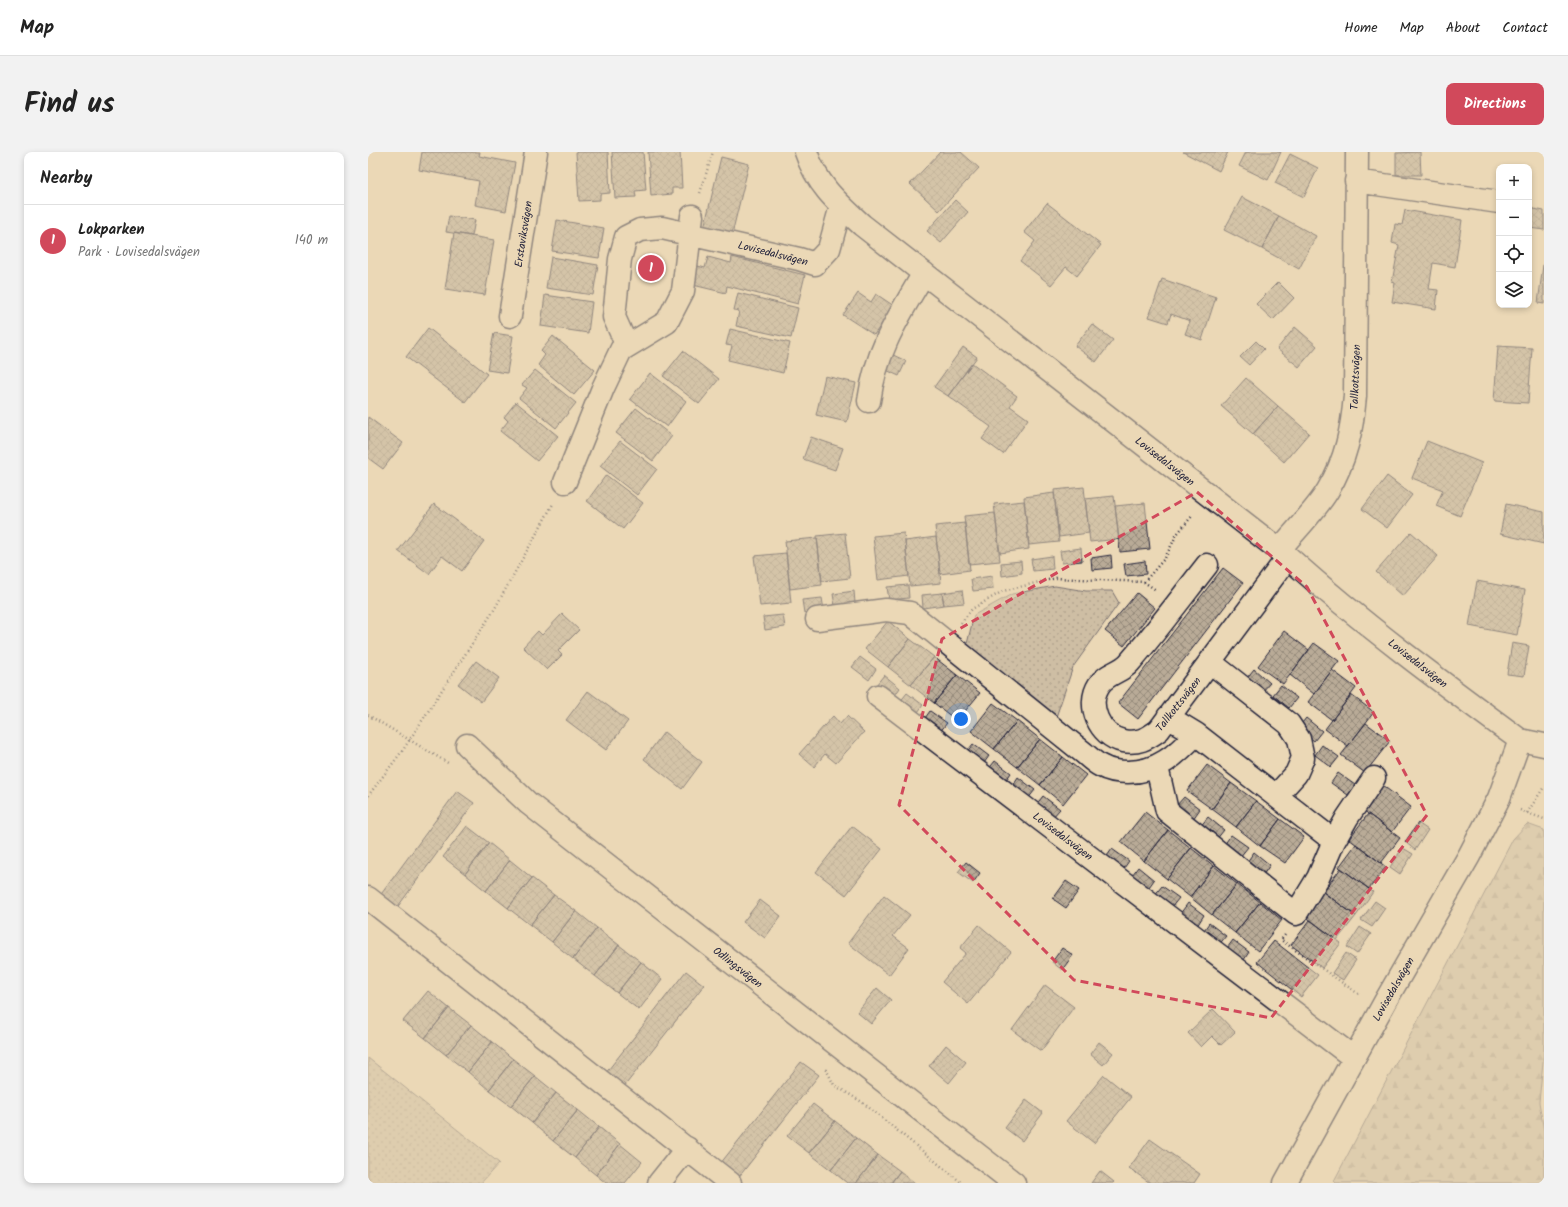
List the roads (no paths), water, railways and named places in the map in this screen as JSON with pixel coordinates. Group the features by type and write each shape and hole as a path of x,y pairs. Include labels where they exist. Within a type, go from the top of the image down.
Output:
{"street":[{"name":"Erstaviksvägen","path":"510,316 536,152"},
{"name":"Lovisedalsvägen","path":"806,152 812,169 828,193 862,225 1284,554 1437,679 1520,740 1499,798 1469,856 1285,1183"},
{"name":"Tallkottsvägen","path":"1207,565 1127,665 1108,676 1099,684 1094,706 1099,724 1107,733 1120,740 1131,742 1146,739 1159,730 1210,662 1328,491 1343,460 1351,432 1355,396 1357,152"},
{"path":"1356,181 1496,202"},
{"name":"Lovisedalsvägen","path":"627,346 614,317 620,259 626,237 640,230 691,225 815,264 829,248 841,206"},
{"path":"565,482 603,388 621,350 666,322 682,291 691,225"},
{"path":"869,401 872,377 887,337 924,274"},
{"path":"817,619 886,610 910,613 1102,766 1116,772 1138,772 1157,767 1177,754 1196,734"},
{"path":"1210,662 1289,724 1299,739 1303,758 1296,774 1276,796"},
{"name":"Lovisedalsvägen","path":"878,696 1354,1058"},
{"path":"1168,717 1196,734 1334,841"},
{"path":"1520,740 1544,745"},
{"name":"Odlingsvägen","path":"467,744 528,803 1014,1183"},
{"path":"1157,767 1166,811 1296,914 1318,878 1334,841 1347,818 1374,778"},
{"path":"368,898 730,1183"},
{"path":"659,1183 687,1148"}],"place":[{"name":"Lokparken","path":"651,268"}]}
